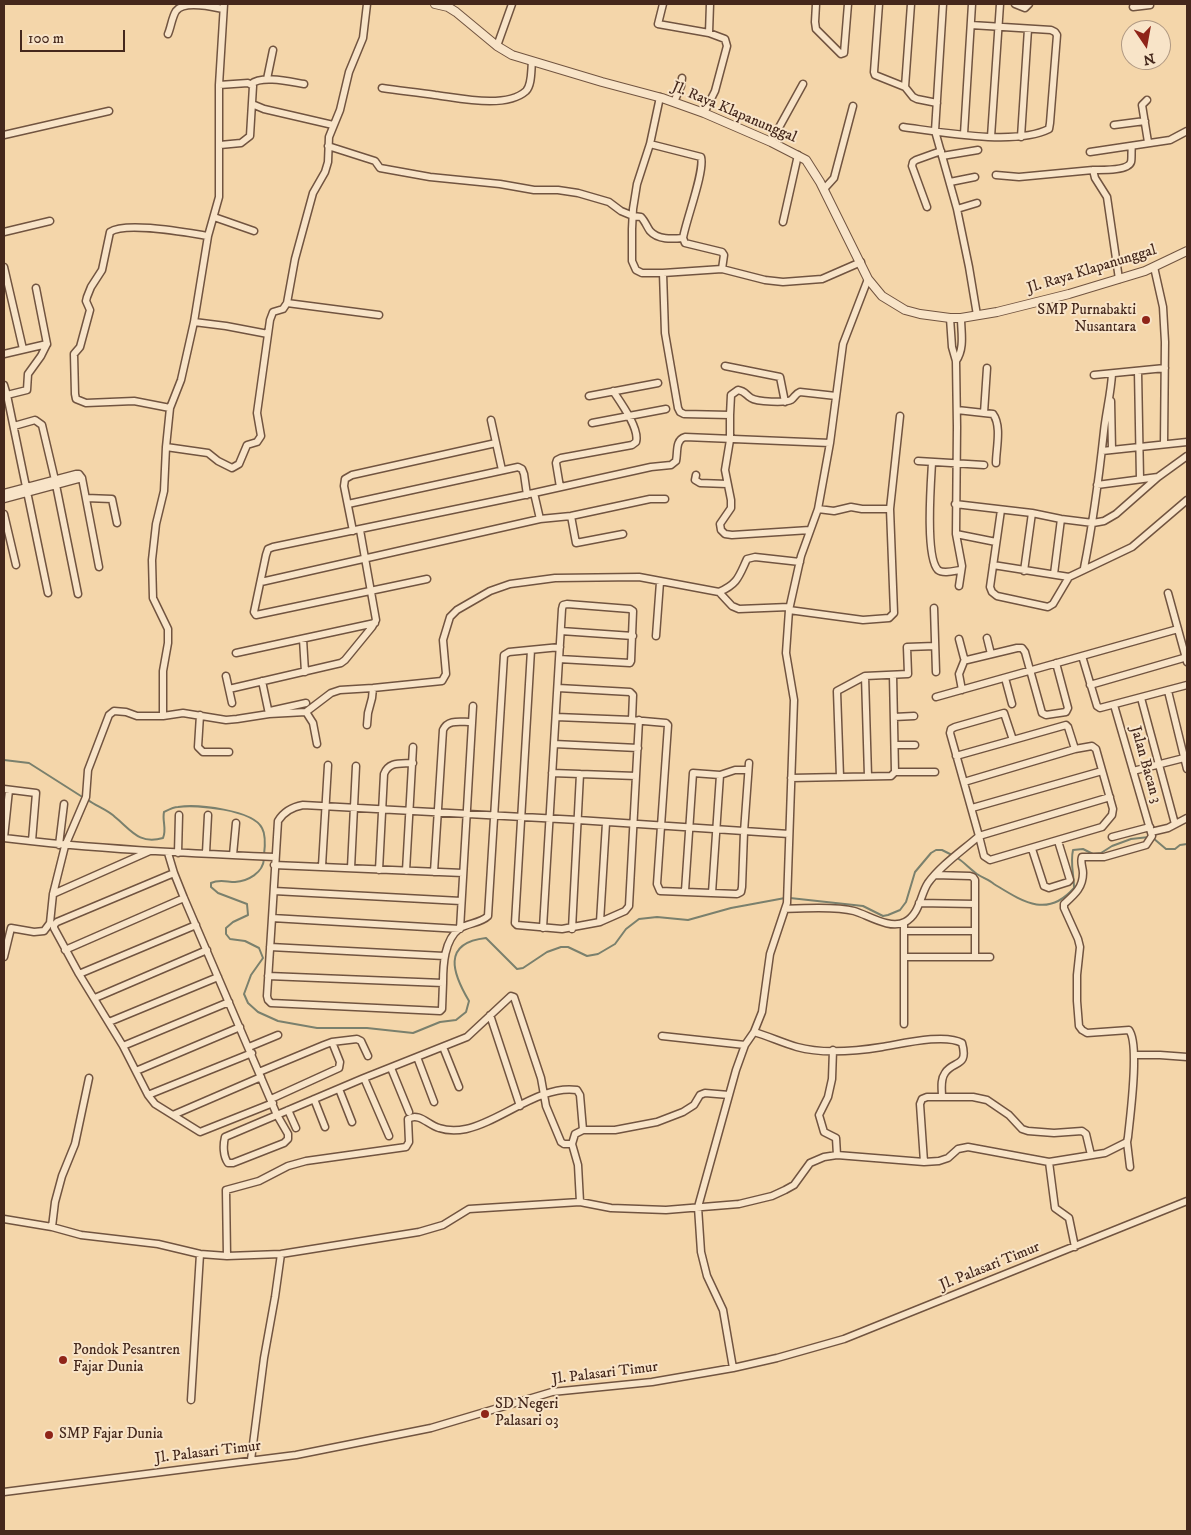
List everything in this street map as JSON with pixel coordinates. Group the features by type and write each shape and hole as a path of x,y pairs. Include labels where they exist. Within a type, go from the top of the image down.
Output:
{"street":[{"path":"166,447 208,453 230,468 238,466 247,445 257,442 261,436 256,413 273,312 283,309 287,303 295,259 313,192 325,172 333,125 340,110 349,72 363,38 367,4"},
{"name":"Jl. Raya Klapanunggal","path":"435,4 448,5 472,23 497,46 512,55 660,97 704,113 771,142 806,160 824,190 868,279 882,296 905,310 920,314 961,318 1010,309 1119,279 1154,267 1187,251"},
{"path":"497,46 512,4"},
{"path":"663,4 658,21 661,25 709,33 725,38 727,46 715,91 704,113"},
{"path":"709,33 710,4"},
{"path":"816,4 814,22 816,29 841,54 844,53 848,4"},
{"path":"879,4 875,75 905,87 917,99 937,103"},
{"path":"905,87 911,4"},
{"path":"943,4 935,131 957,208 977,315"},
{"path":"964,134 972,4"},
{"path":"991,137 1000,4"},
{"path":"1015,4 1025,8 1029,4"},
{"path":"1133,7 1150,4"},
{"path":"163,716 163,671 168,643 168,629 152,598 152,560 156,524 164,491 170,408 181,380 194,322 208,236 219,198 219,85 224,6 201,5 182,7 177,10 168,34"},
{"path":"903,127 991,137 1021,137 1048,129 1057,35 1055,32 1051,30 971,25"},
{"path":"1021,137 1028,29"},
{"path":"267,79 273,50"},
{"path":"382,88 458,99 488,100 513,98 526,91 529,87 532,62"},
{"path":"674,102 681,86 682,78"},
{"path":"219,85 251,84 267,79 304,84"},
{"path":"220,145 241,144 250,136 253,86 251,84"},
{"path":"771,142 803,84"},
{"path":"660,97 650,144 638,184 633,216 633,266 636,270 642,273 663,273 722,269 766,280 783,282 822,279 861,262"},
{"path":"1147,100 1142,105 1148,142"},
{"path":"252,104 264,109 333,125"},
{"path":"824,190 834,178 853,106"},
{"path":"4,135 109,111"},
{"path":"1114,125 1145,121"},
{"path":"1090,152 1170,140 1187,131"},
{"path":"650,144 702,157 683,238 685,243 722,252 724,255 722,269"},
{"path":"328,146 375,160 380,168 430,177 500,184 534,190 558,190 578,193 609,202 621,211 641,217 652,233 668,239 683,238"},
{"path":"996,175 1019,177 1123,168 1131,162 1132,146"},
{"path":"927,207 912,166 913,162 942,153 978,150"},
{"path":"783,222 798,155"},
{"path":"1093,170 1095,178 1106,197 1119,279"},
{"path":"950,182 975,177"},
{"path":"957,208 977,203"},
{"path":"214,217 254,231"},
{"path":"4,232 50,221"},
{"path":"170,408 134,401 86,403 76,399 74,354 80,347 90,310 86,301 87,296 102,270 110,232 119,228 156,228 208,236"},
{"path":"4,267 23,350"},
{"path":"1154,267 1163,308 1165,368 1164,444"},
{"path":"663,273 665,334 678,408 684,414 730,415"},
{"path":"733,1368 723,1310 707,1276 701,1252 698,1206 729,1096 746,1045 754,1032 762,1012 770,954 786,906 794,700 786,653 789,608 800,562 818,509 830,443 843,344 868,279"},
{"path":"8,396 27,390 28,374 47,344 36,288"},
{"path":"287,303 379,315"},
{"path":"950,318 952,348 956,361 957,463 955,504 956,534 962,559 959,586"},
{"path":"956,361 962,346 961,318"},
{"path":"194,322 268,334"},
{"path":"4,354 47,344"},
{"path":"725,366 780,377 785,402"},
{"path":"984,413 986,368"},
{"path":"1094,375 1165,368"},
{"path":"1138,371 1140,479"},
{"path":"1112,374 1112,450"},
{"path":"589,396 658,382"},
{"path":"4,385 28,490 48,593"},
{"path":"810,530 742,535 725,534 722,530 720,524 731,508 725,470 730,440 731,395 738,390 743,391 753,400 785,402 791,400 800,392 836,396"},
{"path":"560,487 556,463 560,458 632,445 636,442 638,438 629,416 613,391"},
{"path":"1084,568 1093,522 1104,429 1111,392"},
{"path":"592,423 666,409"},
{"path":"957,410 993,414 996,419 996,463"},
{"path":"719,592 732,606 740,609 764,606 789,608 862,620 890,618 893,616 890,508 900,416"},
{"path":"14,426 35,420 42,425 56,483 78,594"},
{"path":"491,420 502,470"},
{"path":"427,579 256,615 254,612 266,555 268,550 273,547 671,464 676,461 678,442 685,437 830,443"},
{"path":"1102,452 1187,442"},
{"path":"229,689 341,663 375,623 366,560 348,504 344,479 352,475 496,443"},
{"path":"955,504 1032,513 1061,519 1093,522 1104,521 1116,514 1158,477 1187,456"},
{"path":"918,461 984,466"},
{"path":"932,462 930,530 935,564 938,570 942,572 960,570"},
{"path":"348,504 518,468 522,469 527,494"},
{"path":"4,499 28,490 56,483 76,474 81,475 99,568"},
{"path":"696,475 696,482 727,484"},
{"path":"1097,485 1158,477"},
{"path":"4,493 28,490"},
{"path":"534,493 540,519"},
{"path":"86,498 112,499 117,524"},
{"path":"261,582 366,560 540,519 571,516 634,502 665,498"},
{"path":"1001,510 990,588 994,594 1048,607 1053,604 1069,577 1084,568 1109,559 1132,547 1187,500"},
{"path":"818,509 834,511 851,507 862,509 890,508"},
{"path":"1024,570 1032,513"},
{"path":"4,514 16,565"},
{"path":"571,516 576,543 623,534"},
{"path":"1054,574 1061,519"},
{"path":"956,534 996,542"},
{"path":"269,713 306,712 331,693 340,690 442,681 446,674 442,640 450,617 457,610 497,588 510,584 555,578 639,577 719,592 736,582 747,559 756,557 800,562"},
{"path":"993,566 1069,577"},
{"path":"656,636 660,582"},
{"path":"1090,685 1187,659 1168,593"},
{"path":"543,928 563,605 630,609 633,611 632,661 628,664 560,659"},
{"path":"934,608 936,672"},
{"path":"236,653 375,623"},
{"path":"936,697 1178,629"},
{"path":"561,631 632,636"},
{"path":"988,638 992,654"},
{"path":"303,639 305,672"},
{"path":"959,639 965,659 959,674 962,690"},
{"path":"840,777 837,691 865,676 908,674 907,647 935,646"},
{"path":"560,647 508,652 504,655 493,816 488,916 460,929 452,938 444,956 442,1010 271,1003 267,996 274,891 272,860 278,821 292,807 303,805 326,806 465,814 493,816 522,818 549,820 578,820 788,834"},
{"path":"965,659 970,660 1022,648 1025,652 1042,713 1046,715 1066,712"},
{"path":"531,650 515,923 520,926 572,929 600,922 625,911 629,906 639,720"},
{"path":"1082,656 1097,706 1103,708 1187,685"},
{"path":"1056,663 1068,708 1066,712 1066,725 1075,749"},
{"path":"893,675 895,772"},
{"path":"226,676 232,703"},
{"path":"865,676 868,776"},
{"path":"1004,678 1012,704"},
{"path":"262,681 269,713"},
{"path":"367,726 373,688"},
{"path":"558,688 630,692 633,695 632,720"},
{"path":"1168,691 1185,747 1184,758 1187,769"},
{"path":"1142,698 1174,824"},
{"path":"62,845 86,797 88,770 111,712 126,712 137,716 200,715 226,720 269,713 306,703"},
{"name":"Jalan Bacan 3","path":"1114,705 1150,834"},
{"path":"460,929 465,814 473,706"},
{"path":"306,712 313,723 317,744"},
{"path":"964,782 1075,749 1094,747 1113,812 1102,827 1032,849 990,860 987,859 984,856 950,733 951,729 1004,713 1013,740"},
{"path":"200,715 198,747 200,750 203,752 230,752"},
{"path":"894,717 914,716"},
{"path":"556,717 639,720 666,723 668,725 660,826 658,888 660,890 737,894 741,892 749,767 720,775 693,773 685,891"},
{"path":"434,872 443,730 445,725 451,722 471,722"},
{"path":"956,756 1066,725"},
{"path":"554,744 638,748"},
{"path":"895,745 915,745"},
{"path":"406,871 413,747"},
{"path":"1133,771 1184,758"},
{"path":"378,870 384,774 387,768 393,764 413,763"},
{"path":"322,866 328,766"},
{"path":"351,868 356,766"},
{"path":"972,808 1102,771"},
{"path":"791,778 891,776 895,772 935,772"},
{"path":"552,773 636,776"},
{"path":"572,929 580,774"},
{"path":"712,893 720,775"},
{"path":"32,841 36,792 6,789 4,838 62,845 168,853 254,856 322,866 462,873"},
{"path":"786,906 842,909 854,911 888,923 904,923 912,917 927,884 979,836 1110,797"},
{"path":"64,804 62,845 53,894 52,924 65,950 95,998 123,1046 148,1095 155,1104 196,1131 203,1132 339,1068 340,1062 332,1042"},
{"path":"178,852 179,815"},
{"path":"206,853 208,815"},
{"path":"1112,837 1150,834 1187,818"},
{"path":"233,855 236,823"},
{"path":"600,922 606,823"},
{"path":"1130,1167 1127,1142 1134,1055 1132,1034 1129,1030 1087,1033 1079,1026 1077,975 1080,947 1064,904 1080,888 1083,873 1082,857 1110,856 1146,845 1150,834"},
{"path":"1032,849 1044,886 1049,888 1070,880 1058,841"},
{"path":"53,894 151,851"},
{"path":"168,853 184,898 277,1114 288,1134 288,1139 284,1143 233,1164 228,1163 224,1144 225,1137 277,1114 364,1078 467,1037 508,997 514,997 541,1078 546,1106 561,1142 572,1144"},
{"path":"4,926 34,932 44,931 52,924 174,873"},
{"path":"935,875 973,877 975,880 976,957"},
{"path":"274,891 461,901"},
{"path":"65,950 184,898"},
{"path":"919,903 975,904"},
{"path":"272,918 460,929"},
{"path":"904,923 904,1024"},
{"path":"80,974 196,924"},
{"path":"4,957 11,928"},
{"path":"904,930 975,931"},
{"path":"270,947 444,956"},
{"path":"95,998 207,950"},
{"path":"904,957 990,957"},
{"path":"268,976 443,983"},
{"path":"109,1022 218,977"},
{"path":"123,1046 229,1002"},
{"path":"490,1015 520,1106"},
{"path":"136,1071 240,1027"},
{"path":"754,1032 798,1047 818,1050 853,1050 946,1039 958,1041 962,1044 964,1056 961,1062 946,1071 942,1078 942,1097"},
{"path":"148,1095 250,1050 278,1035"},
{"path":"662,1036 746,1045"},
{"path":"173,1115 332,1042 361,1041 368,1056"},
{"path":"442,1047 459,1087"},
{"path":"833,1050 832,1079 828,1097 819,1114 824,1132 836,1138 837,1155"},
{"path":"1134,1055 1187,1057"},
{"path":"417,1057 434,1102"},
{"path":"391,1068 409,1112"},
{"path":"52,1227 55,1202 62,1176 76,1144 89,1078"},
{"path":"364,1078 389,1136"},
{"path":"339,1089 352,1122"},
{"path":"227,1256 226,1190 248,1185 288,1166 306,1161 406,1147 409,1142 408,1120 413,1116 439,1128 453,1131 467,1129 489,1121 544,1094 570,1089 577,1090 580,1095 583,1130"},
{"path":"580,1202 578,1164 572,1144 575,1134 583,1130 615,1130 657,1122 683,1112 694,1105 700,1095 705,1092 729,1096"},
{"path":"924,1162 920,1104 922,1099 927,1097 973,1097 987,1100 1009,1115 1022,1129 1028,1131 1054,1133 1085,1132 1091,1155"},
{"path":"314,1099 325,1127"},
{"path":"288,1110 296,1128"},
{"path":"4,1219 52,1227 81,1235 158,1244 200,1254 227,1256 280,1254 419,1232 443,1225 469,1209 580,1202 611,1208 638,1210 666,1210 738,1204 772,1196 794,1185 802,1172 816,1159 837,1155 924,1162 948,1158 958,1149 968,1147 1049,1162 1116,1149 1127,1142"},
{"path":"1049,1162 1055,1208 1069,1218 1075,1247"},
{"name":"Jl. Palasari Timur","path":"4,1492 296,1455 431,1428 552,1392 652,1382 733,1368 777,1358 835,1343 1187,1201"},
{"path":"191,1400 200,1254"},
{"path":"251,1460 280,1254"}],"waterway":[{"path":"4,760 29,763 84,798"},
{"path":"88,800 112,815 141,838 155,840 163,838 165,831 164,812 172,808 198,806 236,813 257,822 262,828 265,838 264,855"},
{"path":"956,857 977,874 1024,901 1044,905 1054,903 1074,888 1073,850 1083,849 1093,854 1101,853 1112,846 1131,839 1149,837"},
{"path":"1153,838 1166,849 1175,849 1180,845 1187,844"},
{"path":"790,898 863,906 883,916 888,915 900,910 906,902 915,872 931,853 936,850 942,850 952,855"},
{"path":"264,859 261,868 250,878 235,882 220,881 211,883 211,887 218,893 247,904 248,915 233,922 226,928 226,934 230,939 245,941 259,948 263,958 251,975 244,994 248,1003 258,1012 278,1021 317,1028 367,1028 413,1033 440,1022 456,1020 466,1012 469,1001 455,971 455,961 457,953 462,946 472,941 486,938 517,969 523,968 547,952 561,947 568,947 587,956 598,954 615,944 626,929 639,919 657,917 688,920 731,908 785,898"}],"place":[{"name":"SMP Purnabakti Nusantara","path":"1146,320"},
{"name":"Pondok Pesantren Fajar Dunia","path":"63,1360"},
{"name":"SD Negeri Palasari 03","path":"485,1414"},
{"name":"SMP Fajar Dunia","path":"49,1435"}]}
